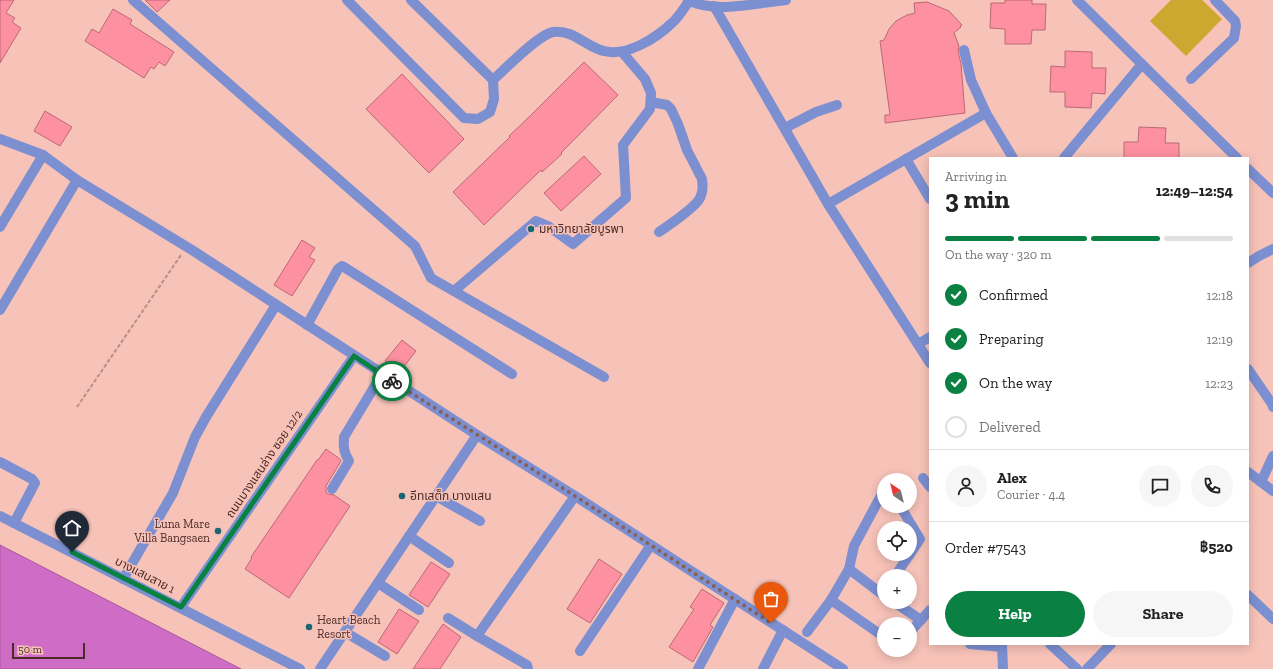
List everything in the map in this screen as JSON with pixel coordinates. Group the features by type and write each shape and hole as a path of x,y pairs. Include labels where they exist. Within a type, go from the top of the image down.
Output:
{"street":[{"path":"133,0 416,246 431,278 604,377"},
{"path":"347,0 464,118 478,119 490,112 494,99 493,80 411,0"},
{"path":"493,80 539,39 553,32 568,33 604,51 622,52 649,41 673,22 689,0 707,6 729,7 786,0"},
{"path":"1077,0 1236,157"},
{"path":"1191,79 1234,38 1236,26 1235,21 1215,0"},
{"path":"714,6 828,204 929,361"},
{"path":"964,50 971,80 986,113 1012,157"},
{"path":"454,291 536,221 548,226 573,244 626,198 623,145 650,109 651,93 645,79 622,52"},
{"path":"1065,157 1142,64"},
{"path":"651,102 667,105 671,109 678,124 686,150 702,179 703,184 700,198 691,208 659,232"},
{"path":"785,128 816,112 837,105"},
{"path":"828,204 986,113"},
{"path":"0,139 43,155 77,180 187,247 307,326 575,496 843,669"},
{"path":"0,227 43,155"},
{"path":"906,159 929,197"},
{"path":"1249,169 1273,193"},
{"path":"0,310 77,180"},
{"path":"1249,262 1273,248"},
{"path":"307,326 338,269 342,266 512,374"},
{"path":"123,578 173,492 195,437 206,417 276,306"},
{"path":"918,344 929,338"},
{"name":"ถนนบางแสนล่าง ซอย 12/2","path":"181,607 354,356"},
{"path":"1249,370 1273,407"},
{"path":"332,489 349,461 344,449 344,437 382,374"},
{"path":"320,669 477,435"},
{"path":"1261,482 1273,456"},
{"path":"0,462 32,479 35,483 14,522"},
{"path":"1249,473 1273,491"},
{"path":"923,478 929,487"},
{"path":"436,496 480,522"},
{"path":"477,636 575,496"},
{"path":"807,632 830,600 849,569 854,546 877,503"},
{"name":"บางแสนสาย 1","path":"0,516 300,669"},
{"path":"917,534 920,539 917,544"},
{"path":"409,536 449,563"},
{"path":"580,651 650,545"},
{"path":"849,569 877,589"},
{"path":"378,583 419,610"},
{"path":"1249,596 1273,619"},
{"path":"698,669 735,599"},
{"path":"830,600 877,632"},
{"path":"904,609 921,620"},
{"path":"917,624 929,611"},
{"path":"448,618 527,665 528,669"},
{"path":"763,669 783,630"},
{"path":"345,632 385,656"},
{"path":"986,645 1002,646 1003,669"},
{"path":"1051,645 1077,669"},
{"path":"1087,669 1110,645"}],"path":[{"path":"77,407 187,247"}],"shaded area":[{"path":"1171,0 1202,0 1222,19 1186,56 1150,21"},
{"path":"0,545 241,669 0,669"}],"building":[{"path":"0,0 14,0 6,13 15,18 12,22 21,28 0,63"},
{"path":"145,0 170,0 157,12"},
{"path":"1005,0 1032,0 1032,4 1046,4 1045,30 1032,30 1031,44 1005,44 1005,29 990,28 991,3 1005,3"},
{"path":"927,2 949,11 962,25 954,33 959,46 958,51 961,64 965,113 885,123 885,115 890,115 880,41 884,40 889,29 896,21 907,15 915,13 914,3"},
{"path":"113,9 132,20 130,24 174,52 165,66 159,62 154,69 151,67 144,78 85,41 92,29 99,33"},
{"path":"1065,51 1092,52 1092,68 1106,68 1105,94 1092,93 1091,108 1065,107 1065,92 1050,92 1051,66 1065,67"},
{"path":"584,62 618,95 561,153 562,154 542,172 541,170 484,225 453,192"},
{"path":"402,74 464,139 429,173 366,109"},
{"path":"45,111 72,127 60,146 34,131"},
{"path":"1139,127 1166,128 1165,143 1179,143 1179,157 1124,157 1124,142 1138,142"},
{"path":"584,156 601,174 561,211 544,193"},
{"path":"302,240 315,248 309,257 315,260 292,296 274,285"},
{"path":"402,340 416,351 399,373 385,361"},
{"path":"326,449 341,461 326,486 326,492 334,495 350,506 289,598 245,569 252,558 251,557"},
{"path":"599,559 622,574 590,623 567,609"},
{"path":"431,562 450,574 428,607 409,595"},
{"path":"702,589 724,603 710,625 713,627 693,662 669,647 694,609 690,607"},
{"path":"399,609 419,621 397,654 378,642"},
{"path":"443,624 461,637 440,669 413,669"}],"way so far":[{"path":"392,381 575,496 771,623"}],"place":[{"name":"มหาวิทยาลัยบูรพา","path":"531,229"},
{"name":"อีทเสต็ก บางแสน","path":"402,496"},
{"name":"Luna Mare Villa Bangsaen","path":"218,531"},
{"name":"Heart Beach Resort","path":"309,627"}],"route":[{"path":"72,552 181,607 354,356 392,381"}]}
